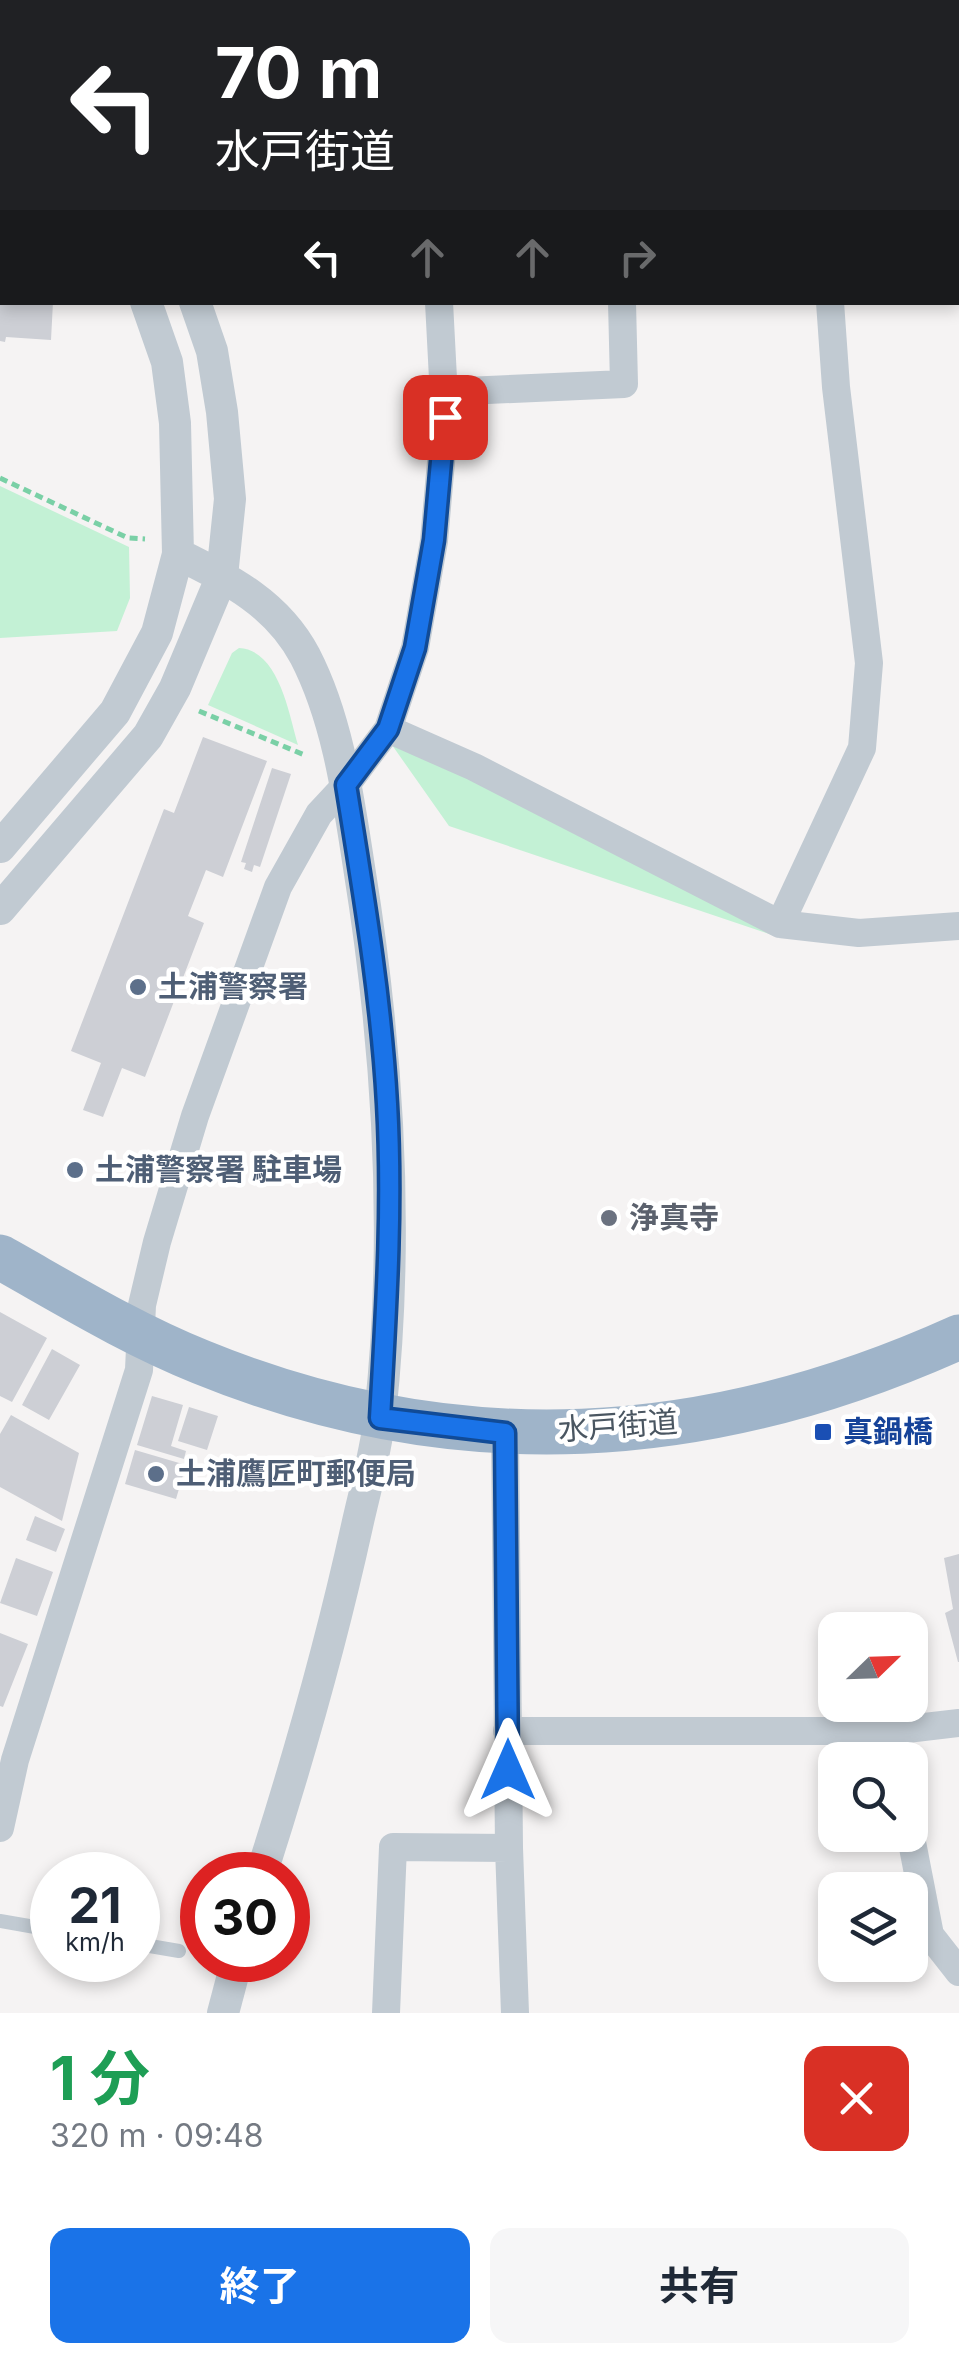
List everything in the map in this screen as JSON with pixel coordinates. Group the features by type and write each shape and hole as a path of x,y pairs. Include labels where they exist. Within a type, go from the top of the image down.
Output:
{"highway":[{"name":"水戸街道","path":"0,1257 140,1335 262,1384 380,1418 505,1433 625,1429 707,1420 826,1390 959,1338"}],"street":[{"path":"0,848 115,712 158,633 178,554 174,423 167,362 147,305"},
{"path":"0,910 148,736 175,688 222,576 230,499 222,412 212,352 195,305"},
{"path":"0,1828 14,1760 139,1370 142,1306 195,1116 278,886 318,814 346,785 388,729 415,648 434,540 445,417 438,305"},
{"path":"444,392 624,384 622,305"},
{"path":"780,924 862,748 869,663 836,387 830,305"},
{"path":"178,554 260,598 305,655 325,707 346,785 376,968 387,1106 388,1262 380,1418 335,1628 268,1852"},
{"path":"388,729 474,767 780,924 859,933 959,926"},
{"path":"505,1433 509,1848 515,2013"},
{"path":"508,1731 890,1731 959,1723"},
{"path":"890,1731 892,1742"},
{"path":"386,2013 393,1847 509,1848"},
{"path":"914,1852 930,1934 959,1972"},
{"path":"223,2013 231,1982"}],"lane":[{"path":"0,1921 30,1926"},
{"path":"160,1948 179,1951"}],"path":[{"path":"0,478 128,538 145,539"},
{"path":"199,712 310,757"}],"green space":[{"path":"0,486 129,547 130,598 117,631 0,638"},
{"path":"239,648 253,651 273,671 298,745 208,705 232,653"},
{"path":"392,745 468,777 775,936 449,826"}],"building":[{"path":"0,305 53,305 51,340 6,337 5,342 0,341"},
{"name":"土浦警察署","path":"203,737 267,761 223,877 206,870 188,916 204,923 145,1077 122,1068 103,1117 83,1110 101,1063 71,1051 164,809 174,813"},
{"path":"272,768 291,774 260,867 254,865 252,872 244,869 246,863 241,862"},
{"path":"0,1312 47,1338 12,1402 0,1396"},
{"path":"52,1349 80,1365 49,1420 22,1405"},
{"path":"152,1396 183,1405 171,1446 186,1451 184,1459 137,1445"},
{"path":"189,1407 218,1416 207,1450 178,1441"},
{"path":"11,1415 79,1453 62,1521 0,1487 0,1434"},
{"path":"135,1450 186,1465 176,1499 125,1484"},
{"path":"35,1516 65,1529 56,1552 26,1540"},
{"path":"959,1554 958,1662 945,1613 953,1609 944,1558"},
{"path":"16,1558 53,1572 37,1616 0,1603"},
{"path":"0,1633 28,1644 3,1707 0,1706"}],"place":[{"name":"土浦警察署","path":"138,987"},
{"name":"土浦警察署 駐車場","path":"75,1170"},
{"name":"浄真寺","path":"609,1218"},
{"name":"真鍋橋","path":"823,1432"},
{"name":"土浦鷹匠町郵便局","path":"156,1474"}],"route":[{"path":"445,417 434,540 415,648 388,729 346,785 376,968 387,1106 388,1262 380,1418 505,1433 508,1770"}]}
